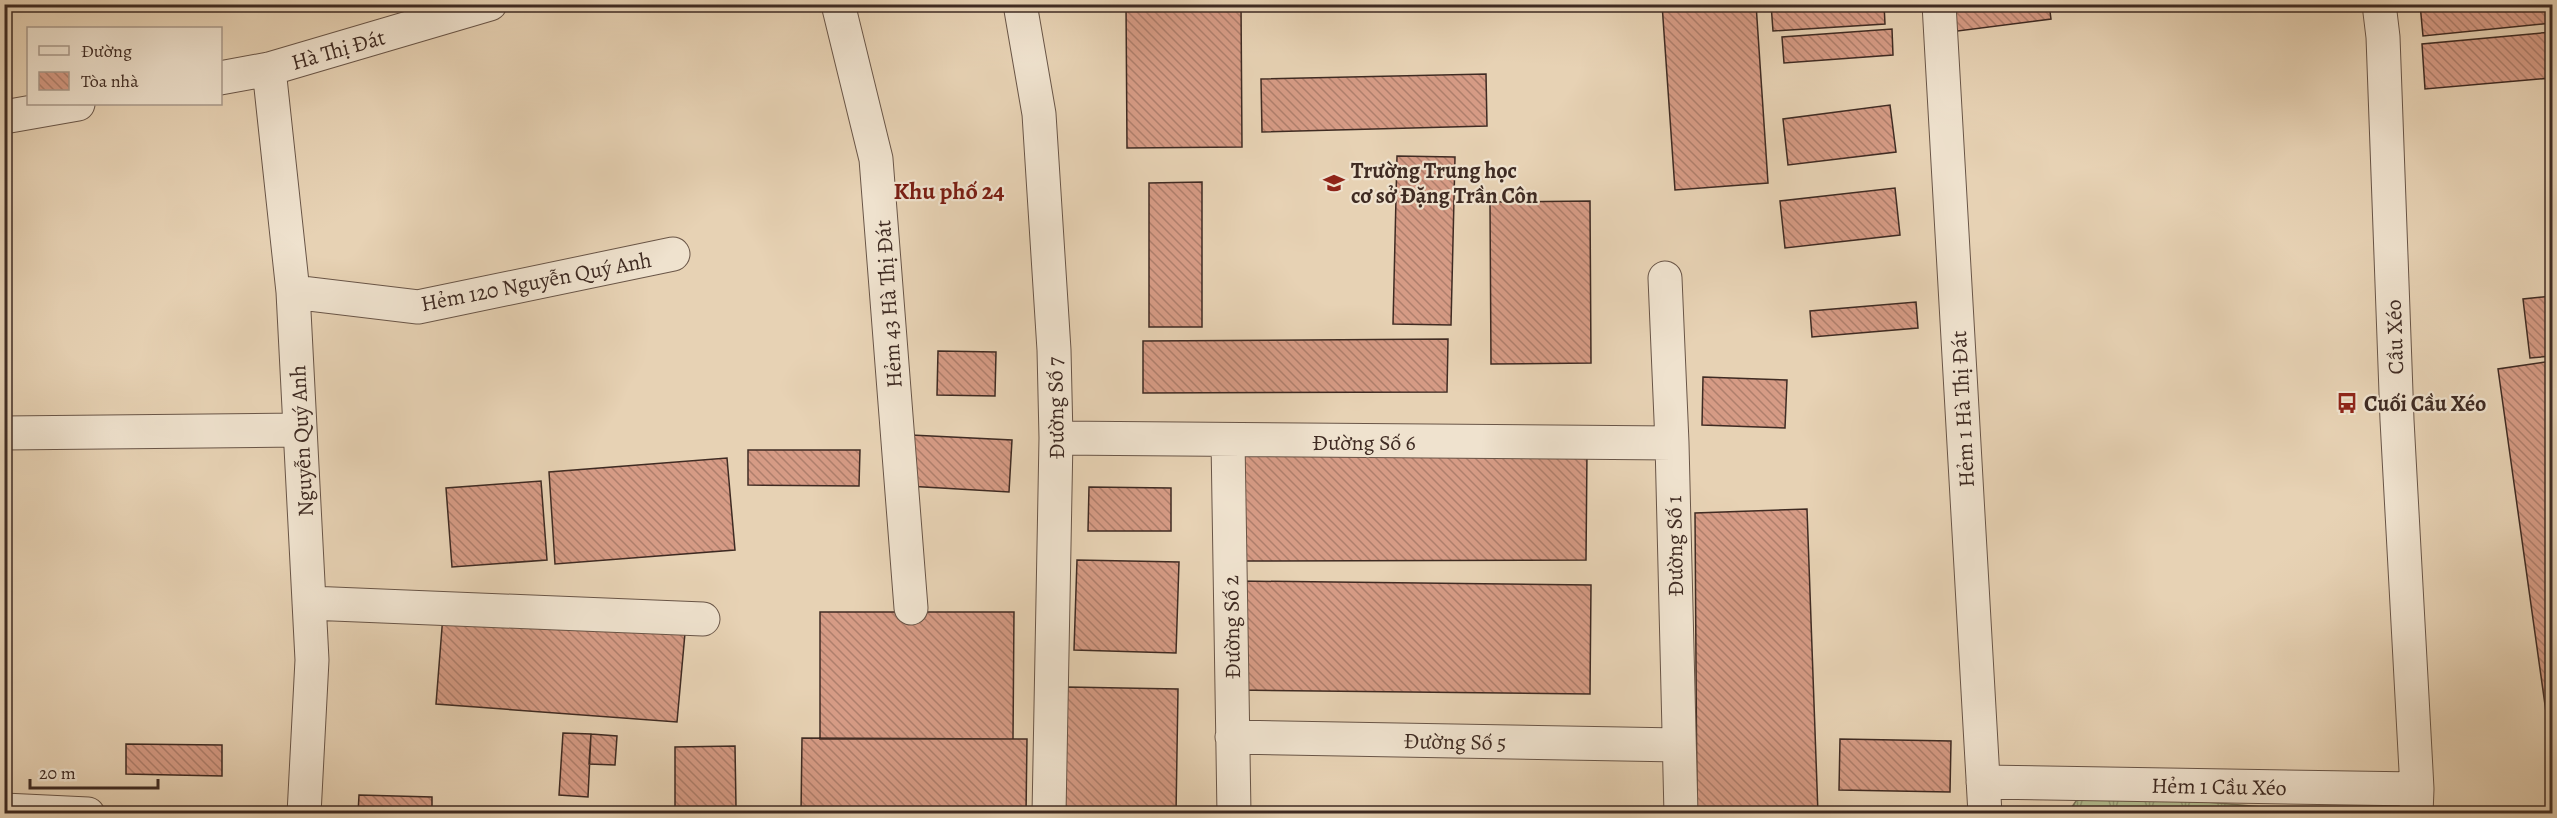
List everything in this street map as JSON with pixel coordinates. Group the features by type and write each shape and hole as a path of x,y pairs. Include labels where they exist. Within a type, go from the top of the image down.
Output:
{"street":[{"name":"Hà Thị Đát","path":"222,78 269,69 490,4"},
{"name":"Hẻm 43 Hà Thị Đát","path":"838,4 876,159 911,608"},
{"name":"Đường Số 7","path":"1020,4 1039,114 1054,350 1056,438 1049,813"},
{"name":"Hẻm 1 Hà Thị Đát","path":"1940,4 1984,798"},
{"name":"Cầu Xéo","path":"2379,4 2383,37 2397,420 2416,801"},
{"name":"Nguyễn Quý Anh","path":"269,69 293,292 312,660 304,813"},
{"path":"4,117 72,105"},
{"name":"Hẻm 120 Nguyễn Quý Anh","path":"293,292 418,307 673,254"},
{"name":"Đường Số 1","path":"1665,278 1672,443 1681,813"},
{"path":"4,433 300,430"},
{"name":"Đường Số 6","path":"1056,438 1672,443"},
{"name":"Đường Số 2","path":"1228,440 1234,813"},
{"path":"309,603 702,619"},
{"name":"Đường Số 5","path":"1232,737 1679,745"},
{"name":"Hẻm 1 Cầu Xéo","path":"1984,798 2416,801"},
{"path":"2390,813 2416,801"},
{"path":"4,810 88,813"}],"green space":[{"path":"2083,791 2329,813 2067,814"}],"building":[{"path":"1126,4 1241,4 1242,147 1127,148"},
{"path":"1662,4 1756,4 1768,183 1675,190"},
{"path":"1771,4 1884,4 1885,24 1773,31"},
{"path":"1946,4 2049,4 2051,19 1950,32"},
{"path":"2420,4 2552,4 2552,23 2423,36"},
{"path":"1892,29 1893,55 1784,63 1782,37"},
{"path":"2552,32 2552,78 2425,89 2422,44"},
{"path":"1486,74 1487,126 1262,132 1261,79"},
{"path":"1890,105 1896,152 1788,165 1783,119"},
{"path":"1397,156 1455,157 1451,325 1393,324"},
{"path":"1202,182 1202,327 1149,327 1149,183"},
{"path":"1895,188 1900,235 1785,248 1780,201"},
{"path":"1590,201 1591,363 1491,364 1490,202"},
{"path":"2552,296 2552,356 2530,358 2523,299"},
{"path":"1916,302 1918,328 1812,337 1810,311"},
{"path":"1448,339 1447,392 1143,393 1143,341"},
{"path":"938,351 996,352 995,396 937,395"},
{"path":"2552,361 2552,718 2547,719 2498,369"},
{"path":"1703,377 1787,380 1785,428 1702,425"},
{"path":"911,435 1012,440 1009,492 907,486"},
{"path":"748,450 860,450 859,486 748,485"},
{"path":"1587,450 1586,560 1239,561 1239,451"},
{"path":"727,458 735,550 555,564 549,472"},
{"path":"541,481 547,560 452,567 446,488"},
{"path":"1089,487 1171,488 1171,531 1088,531"},
{"path":"1807,509 1818,814 1697,814 1695,513"},
{"path":"1077,560 1179,562 1176,653 1074,650"},
{"path":"1237,581 1591,585 1590,694 1236,690"},
{"path":"820,612 1014,612 1013,739 820,739"},
{"path":"443,615 685,633 677,722 436,704"},
{"path":"1067,687 1178,689 1176,814 1064,814"},
{"path":"563,733 591,734 588,797 559,795"},
{"path":"591,734 617,736 615,765 589,764"},
{"path":"802,738 1027,739 1026,814 801,814"},
{"path":"1840,739 1951,741 1950,792 1839,790"},
{"path":"126,744 222,745 222,776 126,774"},
{"path":"735,746 736,807 675,807 675,747"},
{"path":"359,795 432,797 432,814 358,814"}],"place":[{"name":"Trường Trung học cơ sở Đặng Trần Côn","path":"1334,183"},
{"name":"Cuối Cầu Xéo","path":"2347,403"}],"district":[{"name":"Khu phố 24","path":"949,191"}]}
